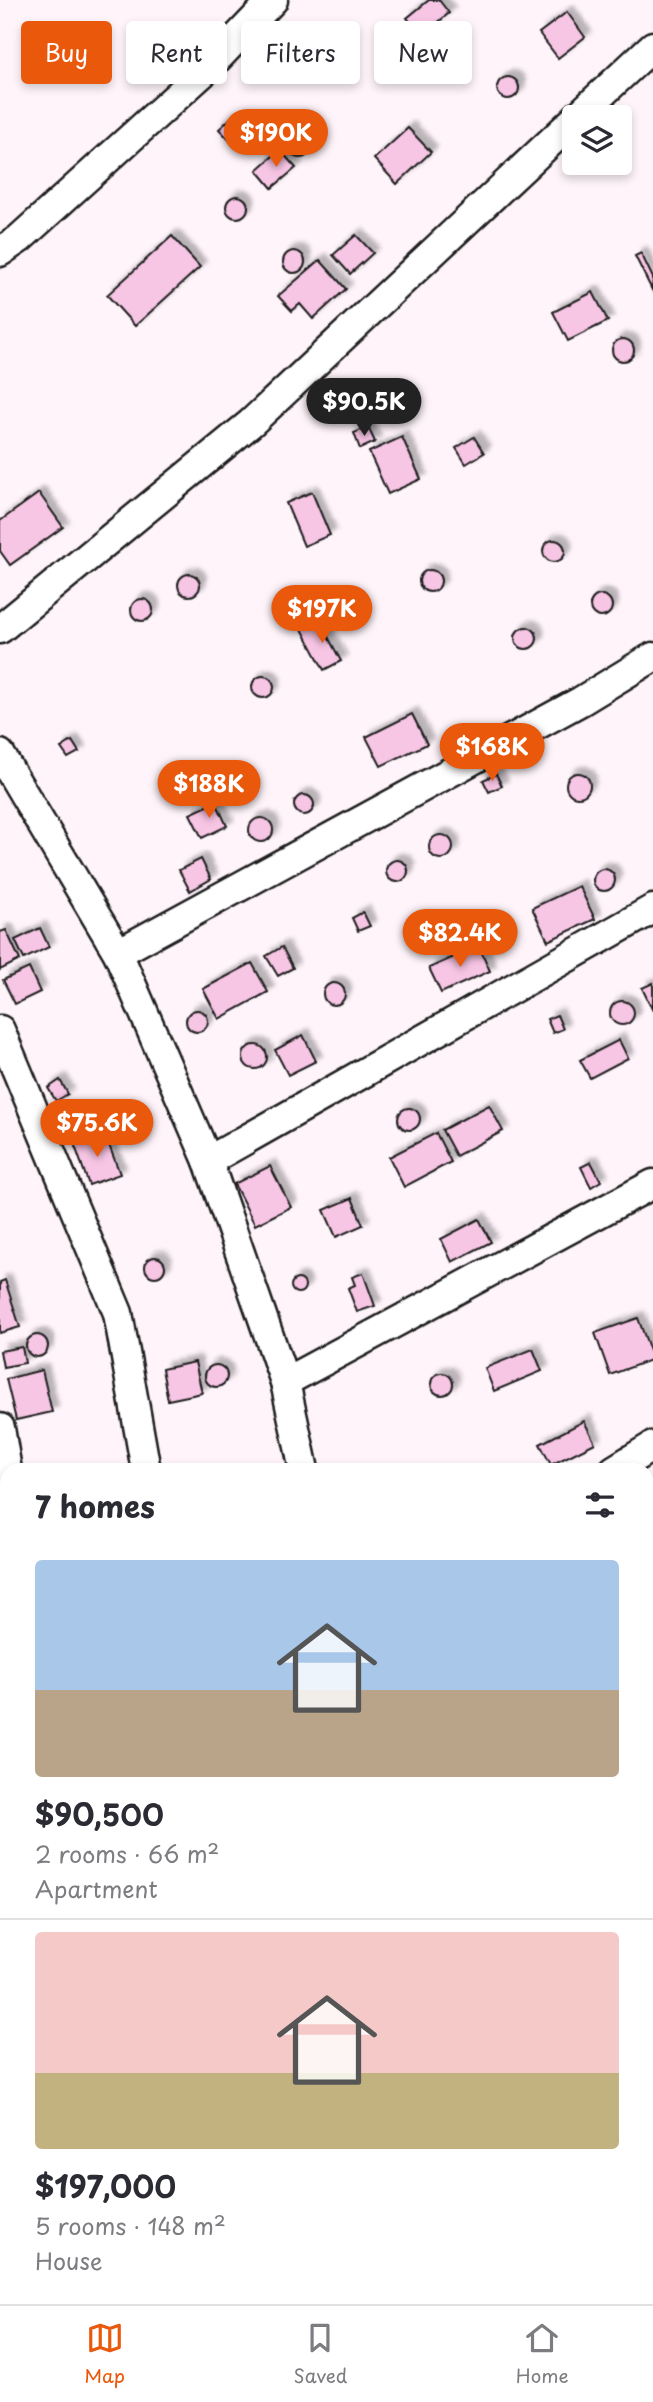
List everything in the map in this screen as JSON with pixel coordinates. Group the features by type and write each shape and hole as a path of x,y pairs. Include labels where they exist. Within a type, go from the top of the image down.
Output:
{"street":[{"path":"0,252 19,239 208,68 273,0"},
{"path":"590,105 653,46"},
{"path":"0,629 251,423 562,131"},
{"path":"118,953 581,701 653,657"},
{"path":"0,754 118,953 208,1161 285,1382 302,1463"},
{"path":"208,1161 653,909"},
{"path":"0,1030 118,1312 145,1463"},
{"path":"285,1382 653,1184"},
{"path":"0,1428 6,1463"},
{"path":"625,1463 653,1446"}],"building":[{"path":"429,0 439,0 449,13 440,21 410,21 407,18"},
{"path":"567,12 585,37 558,58 539,33"},
{"path":"508,77 516,80 519,88 516,96 508,99 500,96 497,88 500,80"},
{"path":"230,119 245,135 234,145 219,129"},
{"path":"408,128 431,152 397,184 374,159"},
{"path":"300,136 308,139 311,147 308,155 300,158 292,155 289,147 292,139"},
{"path":"280,150 296,168 272,188 257,170"},
{"path":"237,196 245,199 248,207 245,215 237,218 229,215 226,207 229,199"},
{"path":"356,235 373,253 350,274 333,255"},
{"path":"172,236 200,267 135,326 107,295"},
{"path":"294,251 302,254 305,262 302,270 294,273 286,270 283,262 286,254"},
{"path":"641,253 653,278 652,290 635,256"},
{"path":"320,260 346,289 313,319 300,304 292,311 278,296"},
{"path":"593,292 608,321 568,341 553,312"},
{"path":"623,339 631,342 634,350 631,358 623,361 615,358 612,350 615,342"},
{"path":"368,427 375,442 360,449 354,433"},
{"path":"402,437 421,479 388,494 369,452"},
{"path":"474,437 484,453 466,464 456,448"},
{"path":"312,492 330,535 304,546 286,503"},
{"path":"39,493 63,527 10,565 0,551 0,521"},
{"path":"550,540 558,540 565,547 565,555 558,562 550,562 543,555 543,547"},
{"path":"430,570 438,573 441,581 438,589 430,592 422,589 419,581 422,573"},
{"path":"189,574 197,577 200,585 197,593 189,596 181,593 178,585 181,577"},
{"path":"601,595 609,598 612,606 609,614 601,617 593,614 590,606 593,598"},
{"path":"142,599 150,602 153,610 150,618 142,621 134,618 131,610 134,602"},
{"path":"319,620 341,661 324,670 302,629"},
{"path":"526,627 534,630 537,638 534,646 526,649 518,646 515,638 518,630"},
{"path":"263,676 271,679 274,687 271,695 263,698 255,695 252,687 255,679"},
{"path":"412,714 427,744 381,766 366,737"},
{"path":"72,741 79,752 68,758 61,748"},
{"path":"578,773 586,777 590,785 586,793 578,797 570,793 566,785 570,777"},
{"path":"496,774 502,786 489,792 483,780"},
{"path":"300,795 308,795 314,805 308,815 300,815 294,809 294,801"},
{"path":"216,802 227,826 202,838 190,814"},
{"path":"261,818 269,822 273,830 269,838 261,842 253,838 249,830 253,822"},
{"path":"441,835 449,839 453,847 449,855 441,859 433,855 429,847 433,839"},
{"path":"201,859 211,879 190,891 179,870"},
{"path":"397,860 405,863 408,871 405,879 397,882 389,879 386,871 389,863"},
{"path":"604,869 612,872 615,880 612,888 604,891 596,888 593,880 596,872"},
{"path":"579,886 595,919 548,941 532,908"},
{"path":"363,912 370,926 358,931 352,918"},
{"path":"40,928 49,947 24,959 15,940"},
{"path":"6,930 20,960 0,970 0,932"},
{"path":"479,946 490,971 441,993 429,968"},
{"path":"282,947 293,968 278,976 266,956"},
{"path":"252,963 268,992 219,1019 203,989"},
{"path":"29,968 40,992 15,1004 3,980"},
{"path":"334,983 342,986 345,994 342,1002 334,1005 326,1002 323,994 326,986"},
{"path":"653,983 653,1011 642,988"},
{"path":"622,1001 631,1004 634,1013 631,1022 622,1025 613,1022 610,1013 613,1004"},
{"path":"193,1010 201,1010 208,1017 208,1025 201,1032 193,1032 186,1025 186,1017"},
{"path":"557,1015 563,1029 553,1033 547,1019"},
{"path":"303,1035 316,1061 288,1075 275,1050"},
{"path":"619,1040 628,1058 590,1078 580,1060"},
{"path":"255,1045 264,1048 267,1057 264,1066 255,1069 246,1066 243,1057 246,1048"},
{"path":"60,1080 68,1094 56,1101 48,1088"},
{"path":"489,1105 503,1131 456,1156 442,1130"},
{"path":"409,1108 417,1111 420,1119 417,1127 409,1130 401,1127 398,1119 401,1111"},
{"path":"104,1132 120,1174 89,1185 74,1143"},
{"path":"436,1133 451,1162 404,1187 389,1157"},
{"path":"591,1162 601,1181 591,1187 581,1167"},
{"path":"270,1166 291,1207 255,1225 234,1184"},
{"path":"352,1198 363,1225 336,1237 324,1210"},
{"path":"479,1219 491,1242 452,1262 441,1239"},
{"path":"151,1257 159,1257 165,1267 159,1277 151,1277 145,1271 145,1263"},
{"path":"363,1273 375,1306 357,1312 348,1288 355,1285 352,1277"},
{"path":"298,1279 303,1281 303,1291 298,1293 293,1291 291,1286 293,1281"},
{"path":"5,1280 20,1327 0,1333 0,1282"},
{"path":"638,1318 653,1359 610,1375 595,1333"},
{"path":"37,1335 45,1338 48,1346 45,1354 37,1357 29,1354 26,1346 29,1338"},
{"path":"22,1347 25,1363 3,1367 0,1351"},
{"path":"533,1349 542,1371 494,1391 485,1368"},
{"path":"195,1362 202,1393 168,1400 162,1369"},
{"path":"216,1365 224,1368 227,1376 224,1384 216,1387 208,1384 205,1376 208,1368"},
{"path":"42,1370 52,1412 16,1420 6,1379"},
{"path":"442,1373 450,1376 453,1384 450,1392 442,1395 434,1392 431,1384 434,1376"},
{"path":"584,1421 595,1443 555,1463 550,1463 540,1444"}]}
